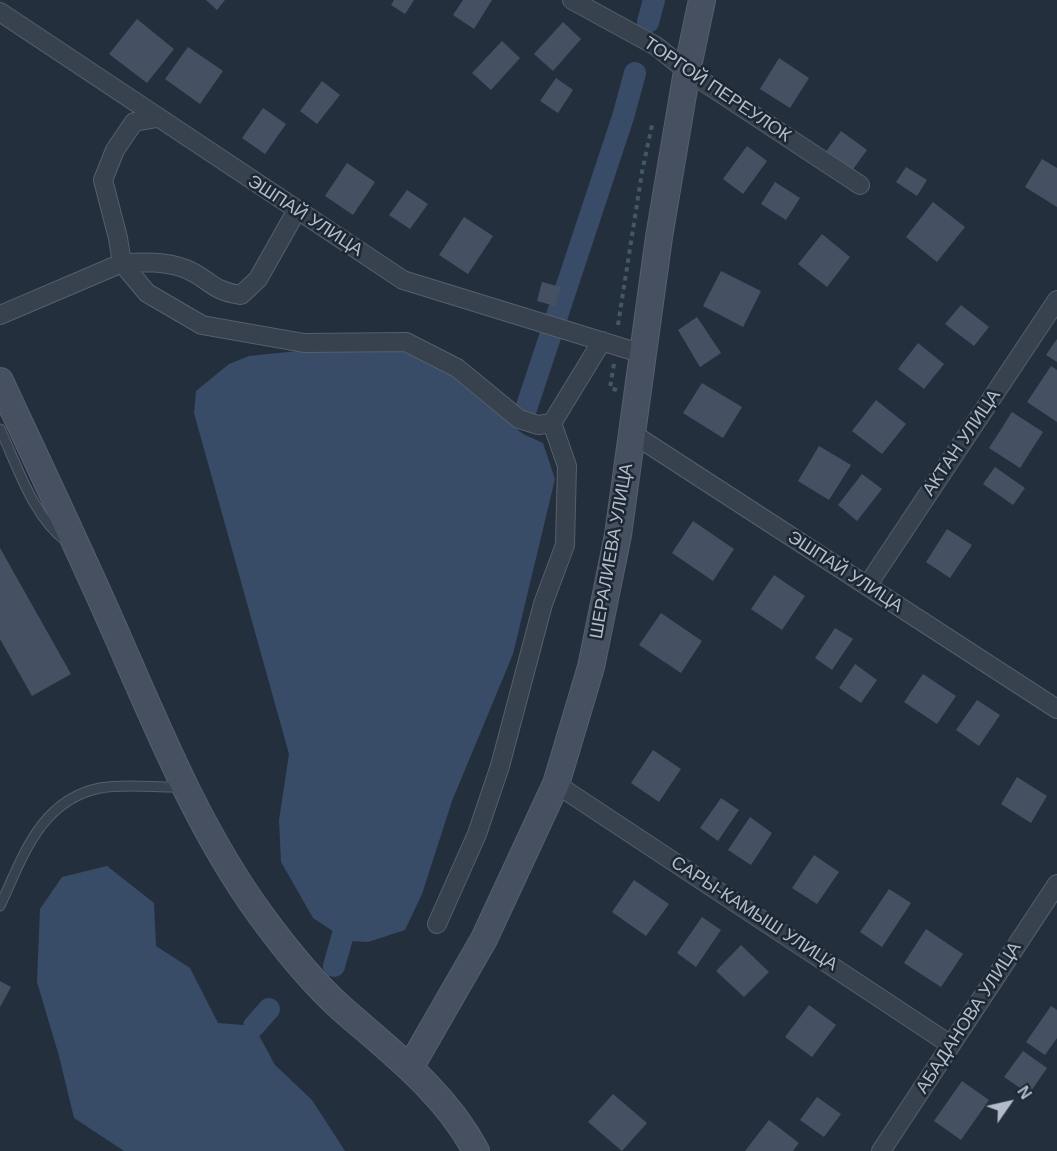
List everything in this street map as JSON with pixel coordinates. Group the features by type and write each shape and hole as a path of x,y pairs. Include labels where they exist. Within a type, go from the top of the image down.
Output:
{"street":[{"name":"ТОРГОЙ ПЕРЕУЛОК","path":"572,0 656,46 687,71 860,185"},
{"name":"ШЕРАЛИЕВА УЛИЦА","path":"411,1066 484,939 556,784 591,667 606,602 687,71 702,0"},
{"name":"ЭШПАЙ УЛИЦА","path":"0,12 403,280 643,354"},
{"path":"157,118 134,122 114,150 103,180 122,263 147,293 202,325 304,343 406,342 457,368 519,419 538,425 552,423"},
{"path":"0,315 122,263 150,261 186,269 223,292 241,295 258,279 297,210"},
{"name":"АКТАН УЛИЦА","path":"867,586 1057,300"},
{"path":"552,423 602,341"},
{"path":"0,381 80,551 184,787 259,914 291,954 340,1007 411,1066 467,1133 476,1151"},
{"path":"437,924 477,834 497,776 543,604 565,545 567,466 552,423"},
{"name":"ЭШПАЙ УЛИЦА","path":"633,434 1057,708"},
{"name":"САРЫ-КАМЫШ УЛИЦА","path":"556,784 951,1045"},
{"name":"АБАДАНОВА УЛИЦА","path":"881,1151 1057,884"}],"lane":[{"path":"0,429 37,506 56,534 80,551"},
{"path":"0,906 33,834 50,813 69,799 100,788 184,787"}],"path":[{"path":"618,325 642,172 654,115"},
{"path":"614,363 610,388 621,390"}],"water":[{"path":"347,346 393,348 433,361 523,434 543,443 555,479 513,654 452,801 422,894 405,930 368,942 348,941 313,918 281,862 279,820 289,754 194,413 196,391 229,364 249,356"},
{"path":"107,866 154,903 156,946 190,968 218,1023 254,1026 275,1065 312,1100 345,1151 124,1151 74,1118 59,1056 37,982 40,909 62,877"}],"building":[{"path":"206,0 225,0 217,10"},
{"path":"394,0 414,0 405,14 391,5"},
{"path":"463,0 492,0 474,29 453,15"},
{"path":"137,19 174,49 147,83 109,54"},
{"path":"563,22 581,39 553,71 534,54"},
{"path":"502,41 520,58 491,90 472,73"},
{"path":"188,47 223,71 200,104 165,79"},
{"path":"779,58 809,78 790,108 760,89"},
{"path":"556,78 573,90 558,113 540,101"},
{"path":"322,81 340,95 317,124 300,111"},
{"path":"263,108 286,124 265,154 242,138"},
{"path":"841,131 867,150 851,172 825,153"},
{"path":"747,146 767,161 743,194 723,179"},
{"path":"1042,159 1057,168 1057,207 1025,187"},
{"path":"347,163 375,182 353,215 325,196"},
{"path":"906,167 927,180 917,196 896,182"},
{"path":"775,182 800,198 786,220 761,204"},
{"path":"407,190 428,204 410,229 389,215"},
{"path":"933,202 965,227 937,262 906,237"},
{"path":"464,217 493,236 468,274 439,255"},
{"path":"822,234 850,257 827,287 798,264"},
{"path":"721,271 761,291 743,327 703,306"},
{"path":"542,282 561,287 555,306 537,301"},
{"path":"961,305 989,327 974,346 945,324"},
{"path":"697,317 721,353 700,367 678,330"},
{"path":"1057,339 1057,362 1046,355"},
{"path":"918,343 944,364 924,389 898,369"},
{"path":"1051,366 1057,370 1057,422 1027,402"},
{"path":"702,383 742,407 723,438 683,413"},
{"path":"876,400 906,424 882,454 852,431"},
{"path":"1012,412 1043,432 1020,468 989,448"},
{"path":"819,446 851,465 829,500 798,481"},
{"path":"995,467 1025,488 1013,505 983,484"},
{"path":"862,474 882,489 857,521 838,505"},
{"path":"693,521 734,549 713,581 672,553"},
{"path":"947,529 972,545 950,578 926,562"},
{"path":"0,548 71,674 32,696 0,639"},
{"path":"774,575 805,596 782,630 751,609"},
{"path":"661,613 702,641 681,673 639,645"},
{"path":"835,628 853,639 832,670 815,658"},
{"path":"855,664 877,680 861,703 839,688"},
{"path":"923,674 956,696 937,724 904,702"},
{"path":"977,700 1000,715 979,746 956,730"},
{"path":"653,750 681,769 659,802 631,783"},
{"path":"1017,777 1047,796 1031,823 1001,804"},
{"path":"721,798 739,810 718,841 700,828"},
{"path":"750,817 772,833 751,865 728,850"},
{"path":"814,855 839,872 817,904 792,888"},
{"path":"634,880 669,904 646,936 612,912"},
{"path":"889,889 911,903 882,947 860,932"},
{"path":"702,917 721,930 696,967 677,953"},
{"path":"926,929 963,954 941,987 904,963"},
{"path":"741,945 769,972 744,997 716,971"},
{"path":"0,981 11,987 0,1007"},
{"path":"809,1005 836,1025 812,1057 785,1037"},
{"path":"1051,1006 1057,1010 1057,1038 1045,1055 1026,1042"},
{"path":"1023,1051 1047,1068 1029,1094 1004,1077"},
{"path":"962,1081 989,1100 961,1140 934,1121"},
{"path":"613,1094 647,1123 622,1151 588,1122"},
{"path":"817,1097 841,1114 824,1137 800,1120"},
{"path":"769,1120 799,1143 793,1151 745,1151"}],"waterway":[{"path":"648,22 654,0"},
{"path":"525,412 623,117 635,73"},
{"path":"334,966 350,910"},
{"path":"254,1026 269,1009"}]}
